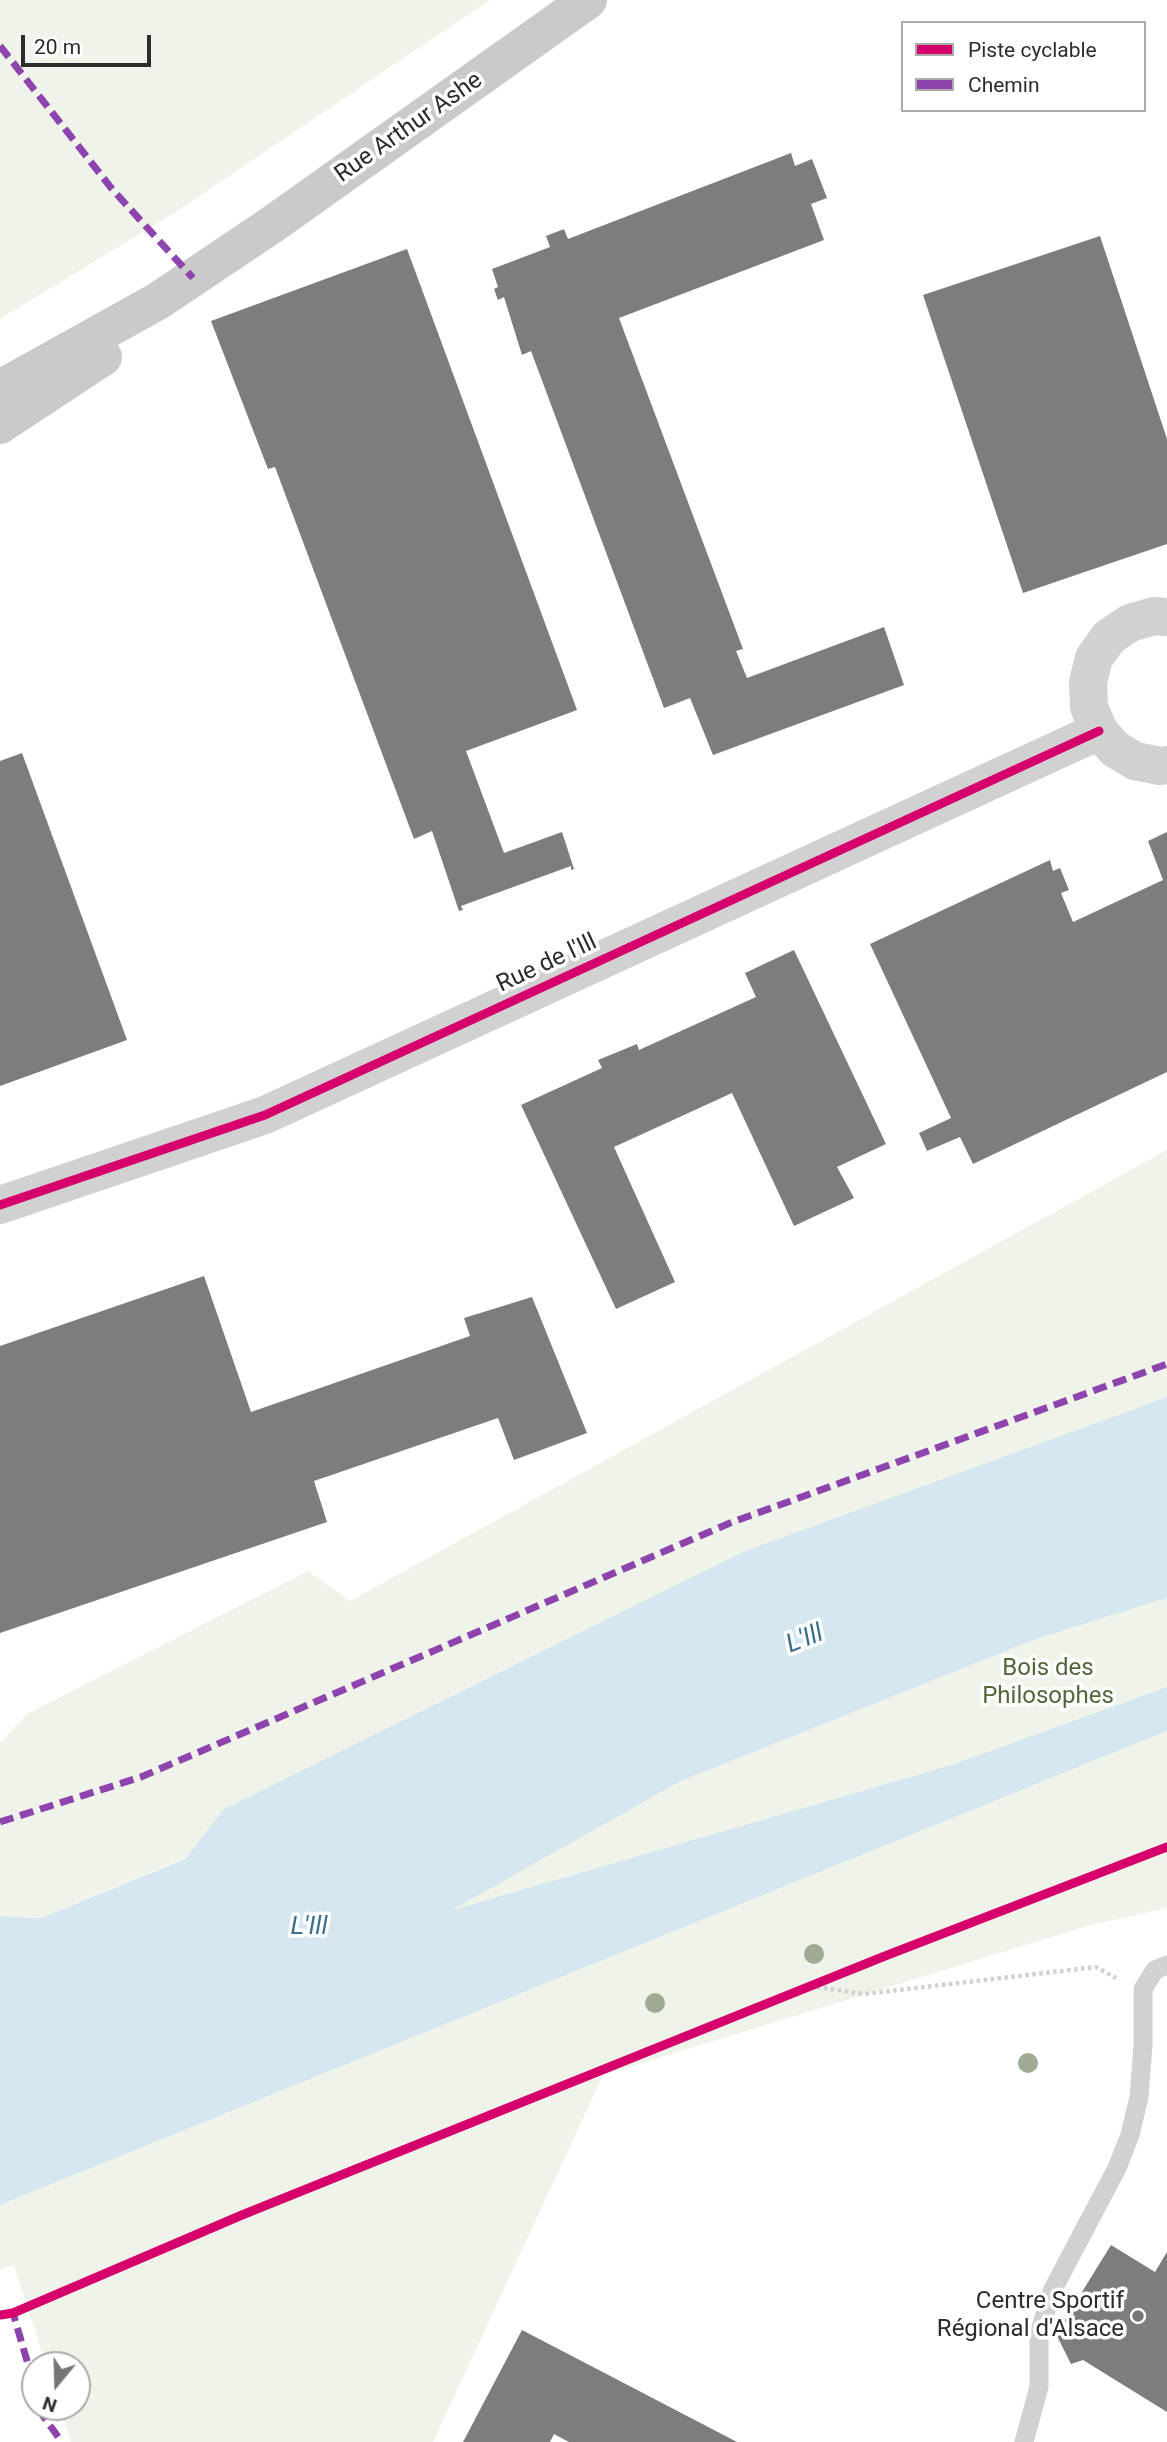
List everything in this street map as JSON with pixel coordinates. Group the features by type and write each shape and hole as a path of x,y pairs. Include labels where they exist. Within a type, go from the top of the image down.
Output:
{"main road":[{"name":"Rue Arthur Ashe","path":"0,389 158,302 589,0"},
{"name":"Rue Arthur Ashe","path":"0,425 174,309 229,254"}],"street":[{"path":"1167,617 1154,616 1130,623 1109,637 1094,658 1088,682 1089,708 1098,731 1115,749 1135,761 1167,765"},
{"name":"Rue de l'Ill","path":"0,1205 265,1115 1098,731"}],"lane":[{"path":"1024,2442 1039,2387 1039,2334 1052,2291 1116,2168 1130,2135 1139,2097 1143,1989 1156,1970 1167,1965"}],"path":[{"path":"810,1986 864,1994 1096,1967 1143,1989"},
{"path":"0,2315 13,2313"}],"green space":[{"path":"0,0 490,0 174,213 0,319"},
{"path":"1167,1150 1167,1397 745,1551 225,1809 185,1858 41,1918 0,1916 0,1743 27,1714 308,1571 350,1601"},
{"name":"Bois des Philosophes","path":"1167,1598 1167,1687 951,1765 448,1911 681,1781 1036,1639"},
{"path":"1167,1731 1167,1908 1091,1925 603,2075 433,2442 71,2442 64,2421 91,2421 91,2351 42,2351 14,2265 0,2269 0,2205"}],"water":[{"name":"L'Ill","path":"1167,1397 1167,1598 1036,1639 681,1781 452,1910 951,1765 1167,1687 1167,1731 0,2205 0,1916 41,1918 185,1859 224,1809 745,1551"}],"building":[{"path":"791,153 795,166 812,159 827,198 811,204 824,240 619,318 743,649 736,651 747,678 884,627 904,685 713,755 690,698 664,708 531,351 522,355 504,297 498,300 494,289 498,287 492,269 550,247 546,236 564,229 568,239"},
{"path":"1100,236 1167,439 1167,544 1023,593 923,295"},
{"path":"407,249 577,710 466,751 504,853 562,832 574,869 571,870 571,866 461,906 463,910 459,911 432,831 414,839 275,467 268,469 211,321"},
{"path":"22,753 127,1040 0,1086 0,761"},
{"path":"1167,832 1167,1072 973,1164 960,1137 927,1151 919,1133 951,1118 870,944 1050,860 1053,871 1060,868 1069,890 1061,893 1073,922 1163,880 1148,841"},
{"path":"794,950 886,1144 837,1167 854,1198 794,1226 732,1093 614,1147 675,1282 616,1309 521,1105 602,1068 598,1060 637,1044 639,1050 756,997 745,973"},
{"path":"204,1276 251,1412 470,1336 464,1318 532,1297 587,1433 514,1460 498,1418 314,1481 327,1522 0,1633 0,1346"},
{"name":"Centre Sportif Régional d'Alsace","path":"1111,2245 1155,2272 1167,2252 1167,2412 1083,2360 1071,2364 1056,2334"},
{"path":"522,2330 737,2442 569,2442 554,2434 550,2442 463,2442"}],"marked path":[{"path":"0,46 112,189 193,278"},
{"path":"0,1822 141,1777 730,1523 1167,1364"},
{"path":"18,2311 13,2313 24,2351"},
{"path":"47,2421 62,2442"}],"cycle path":[{"path":"0,1205 265,1115 1099,731"},
{"path":"0,2315 13,2313 242,2215 885,1956 1167,1847"}],"place":[{"name":"Centre Sportif Régional d'Alsace","path":"1138,2316"}]}
